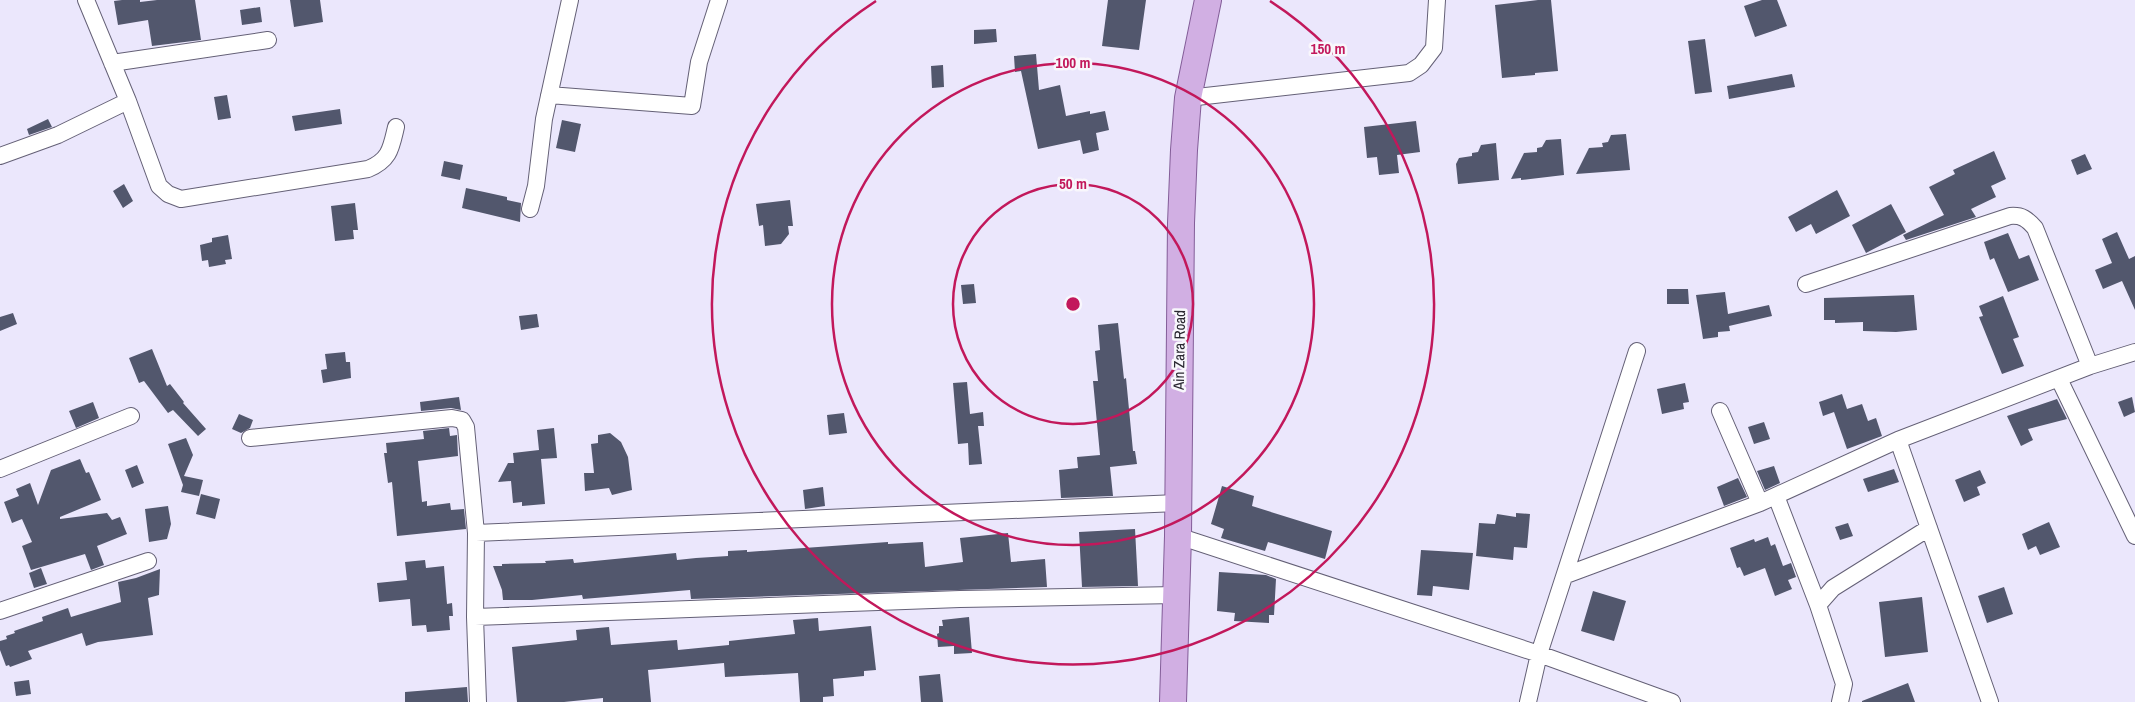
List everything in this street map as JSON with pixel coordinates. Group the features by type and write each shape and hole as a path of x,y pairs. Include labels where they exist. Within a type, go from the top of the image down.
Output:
{"main road":[{"name":"Ain Zara Road","path":"1173,702 1178,536 1181,223 1188,98 1208,0"}],"street":[{"path":"86,0 128,102 159,186 168,194 180,199 368,169 385,160 396,127"},
{"path":"530,210 536,186 544,119 570,0"},
{"path":"549,96 692,106 700,62 719,0"},
{"path":"1188,98 1409,73 1421,65 1434,48 1437,0"},
{"path":"112,63 268,40"},
{"path":"0,156 58,135 128,102"},
{"path":"1806,284 2010,216 2018,215 2027,219 2035,228 2090,366"},
{"path":"1528,702 1539,654 1637,351"},
{"path":"1566,575 1760,503 1898,440 2090,366 2135,352"},
{"path":"2058,379 2135,536"},
{"path":"1720,411 1760,503"},
{"path":"0,469 131,416"},
{"path":"250,438 457,418 462,420 466,427 476,533 475,617 478,702"},
{"path":"1898,440 1990,702"},
{"path":"1776,496 1818,605 1844,684 1840,702"},
{"path":"476,533 1177,503"},
{"path":"1818,605 1833,588 1929,528"},
{"path":"1178,536 1539,654 1672,702"},
{"path":"0,611 148,561"},
{"path":"475,617 960,599 1176,595"}],"building":[{"path":"140,0 140,2 195,0 201,40 152,46 148,20 118,25 114,1"},
{"path":"290,0 320,0 323,22 294,27"},
{"path":"1108,0 1146,0 1139,50 1102,46"},
{"path":"1551,0 1558,71 1502,78 1495,5"},
{"path":"1762,0 1777,0 1787,26 1755,37 1744,6"},
{"path":"260,7 262,22 242,25 240,10"},
{"path":"996,29 997,42 974,44 974,30"},
{"path":"1705,39 1712,92 1695,94 1688,41"},
{"path":"1036,54 1039,90 1060,85 1066,116 1090,111 1090,114 1105,111 1109,130 1096,133 1099,150 1083,154 1080,140 1038,149 1021,71 1015,72 1014,56"},
{"path":"943,65 944,87 932,88 931,66"},
{"path":"1792,74 1795,87 1729,99 1727,86"},
{"path":"227,95 231,118 218,120 214,97"},
{"path":"340,109 342,124 295,131 292,116"},
{"path":"48,119 52,127 29,135 27,129"},
{"path":"562,120 581,124 575,152 556,148"},
{"path":"1416,121 1420,152 1397,155 1399,173 1379,175 1377,157 1367,158 1364,127"},
{"path":"1626,134 1630,170 1576,174 1589,148 1603,147 1602,143 1608,142 1611,135"},
{"path":"1561,139 1564,175 1521,180 1521,178 1511,179 1524,153 1537,152 1537,148 1542,147 1546,140"},
{"path":"1496,143 1499,180 1458,184 1456,164 1459,158 1472,156 1472,153 1478,152 1481,145"},
{"path":"1994,151 2006,179 1991,186 1996,197 1971,209 1976,217 1906,240 1903,235 1944,215 1929,187 1955,174 1953,170"},
{"path":"2085,154 2092,169 2077,175 2071,160"},
{"path":"444,161 463,165 460,180 441,176"},
{"path":"124,184 133,201 123,208 113,191"},
{"path":"466,188 507,197 507,200 521,203 520,222 462,208"},
{"path":"1837,190 1850,216 1816,234 1811,224 1796,232 1788,217"},
{"path":"790,200 793,226 788,226 789,234 781,244 765,246 763,225 759,226 756,204"},
{"path":"355,203 358,230 353,230 354,239 335,241 331,206"},
{"path":"1891,204 1906,232 1866,253 1852,225"},
{"path":"2117,232 2129,259 2135,256 2135,310 2122,281 2103,289 2095,270 2112,263 2102,239"},
{"path":"2008,233 2019,259 2029,255 2039,280 2008,292 1994,258 1990,260 1984,242"},
{"path":"228,235 232,259 225,260 226,264 209,267 208,260 202,261 200,245 212,242 212,238"},
{"path":"974,284 976,303 963,304 961,285"},
{"path":"1667,289 1688,289 1689,304 1667,304"},
{"path":"1725,292 1728,314 1769,305 1772,316 1729,326 1730,331 1718,332 1718,337 1703,339 1696,295"},
{"path":"1914,295 1917,330 1896,332 1863,331 1863,322 1835,323 1835,320 1824,320 1824,298"},
{"path":"2003,296 2019,337 2013,339 2024,366 2002,374 1979,317 1983,316 1979,306"},
{"path":"13,313 17,324 0,331 0,317"},
{"path":"537,314 539,327 521,330 519,316"},
{"path":"1118,323 1124,379 1126,378 1133,451 1135,451 1137,464 1110,467 1113,496 1061,498 1059,470 1078,468 1077,457 1100,455 1093,381 1098,381 1095,351 1100,350 1098,325"},
{"path":"152,349 167,386 170,384 183,403 206,429 198,436 173,410 168,413 144,381 139,383 129,358"},
{"path":"345,352 346,362 350,362 351,378 323,383 321,370 327,369 325,354"},
{"path":"967,382 970,414 983,412 984,426 978,426 982,464 969,465 968,443 958,444 953,383"},
{"path":"1685,383 1689,402 1683,403 1684,409 1662,414 1657,389"},
{"path":"1842,394 1847,409 1862,404 1868,421 1876,418 1882,436 1847,449 1834,412 1823,416 1819,402"},
{"path":"459,397 461,410 451,408 421,411 420,402"},
{"path":"2132,397 2135,412 2124,417 2118,402"},
{"path":"2057,399 2067,419 2028,429 2033,440 2021,446 2007,416"},
{"path":"93,402 99,418 76,428 69,411"},
{"path":"844,413 847,433 829,435 827,415"},
{"path":"239,414 253,420 250,428 241,433 232,429"},
{"path":"1764,422 1770,439 1754,444 1748,427"},
{"path":"449,428 450,436 457,435 458,456 418,461 422,502 427,501 427,506 450,503 451,510 464,509 466,529 397,536 392,482 388,483 384,453 387,453 386,443 424,439 423,431"},
{"path":"554,428 557,458 541,459 545,504 522,506 522,502 513,503 511,481 498,482 508,463 514,463 513,453 539,450 537,430"},
{"path":"610,433 621,442 628,457 632,490 612,495 609,488 585,491 584,473 594,473 591,444 598,443 598,435"},
{"path":"186,438 193,455 184,476 203,480 199,496 181,492 183,485 168,444"},
{"path":"80,459 86,473 89,472 101,500 60,517 60,519 107,513 112,520 120,517 127,534 97,546 104,565 91,570 85,554 31,570 22,546 32,542 22,519 12,523 4,502 19,496 16,489 30,483 38,505 51,470"},
{"path":"137,465 144,483 132,488 125,470"},
{"path":"1774,466 1780,483 1765,490 1757,471"},
{"path":"1894,469 1899,482 1868,492 1863,479"},
{"path":"1980,470 1986,483 1977,487 1980,495 1964,502 1955,480"},
{"path":"1738,478 1747,497 1724,506 1717,487"},
{"path":"1222,486 1254,496 1252,506 1332,531 1325,559 1268,542 1265,551 1221,538 1224,529 1211,524"},
{"path":"823,487 825,506 805,509 803,490"},
{"path":"201,494 220,499 215,519 196,514"},
{"path":"168,506 171,524 167,539 149,542 145,509"},
{"path":"1516,513 1530,514 1527,548 1514,547 1513,560 1476,556 1479,523 1495,524 1497,514 1516,517"},
{"path":"2049,522 2060,547 2040,555 2036,546 2028,550 2022,534"},
{"path":"1848,523 1853,536 1840,540 1835,527"},
{"path":"1135,529 1138,586 1082,587 1079,532"},
{"path":"1008,533 1011,562 1045,559 1047,587 691,599 690,590 583,599 582,595 532,600 503,600 502,590 493,566 546,563 545,561 573,559 574,563 676,553 677,560 728,556 728,551 747,550 747,552 888,542 888,544 923,542 925,567 963,562 960,538"},
{"path":"1768,537 1771,546 1775,544 1783,566 1791,563 1796,577 1788,580 1792,589 1775,596 1765,568 1744,576 1740,567 1737,568 1730,548 1754,539 1755,542"},
{"path":"1421,550 1473,553 1469,590 1433,586 1432,596 1417,595"},
{"path":"425,560 426,568 444,566 447,604 452,603 453,616 449,616 450,630 427,632 426,625 412,626 410,599 379,602 377,583 407,580 405,562"},
{"path":"41,568 47,584 34,588 29,573"},
{"path":"160,569 159,595 148,598 153,635 98,642 86,646 82,633 28,651 32,659 10,667 9,665 6,666 0,650 0,641 7,639 6,636 15,633 14,631 43,621 42,617 68,608 71,617 121,602 118,582 136,578"},
{"path":"1219,572 1266,575 1276,579 1274,615 1269,615 1269,623 1234,621 1235,613 1217,611"},
{"path":"2004,587 2013,614 1987,623 1978,596"},
{"path":"1593,591 1626,601 1614,641 1581,631"},
{"path":"1922,597 1928,652 1885,657 1879,602"},
{"path":"969,617 972,653 954,654 954,646 938,647 937,634 939,633 939,626 943,626 942,620"},
{"path":"818,618 819,631 871,626 876,670 864,671 864,676 833,679 834,696 823,697 823,702 800,702 798,673 725,677 724,663 648,670 651,702 603,702 603,698 564,702 517,702 512,647 577,640 576,630 609,627 611,645 677,640 678,650 729,645 729,641 795,634 793,620"},
{"path":"940,674 943,702 921,702 919,676"},
{"path":"29,680 31,694 16,696 14,682"},
{"path":"1908,683 1915,702 1862,702 1862,701"},
{"path":"467,687 468,702 405,702 405,692"}]}
